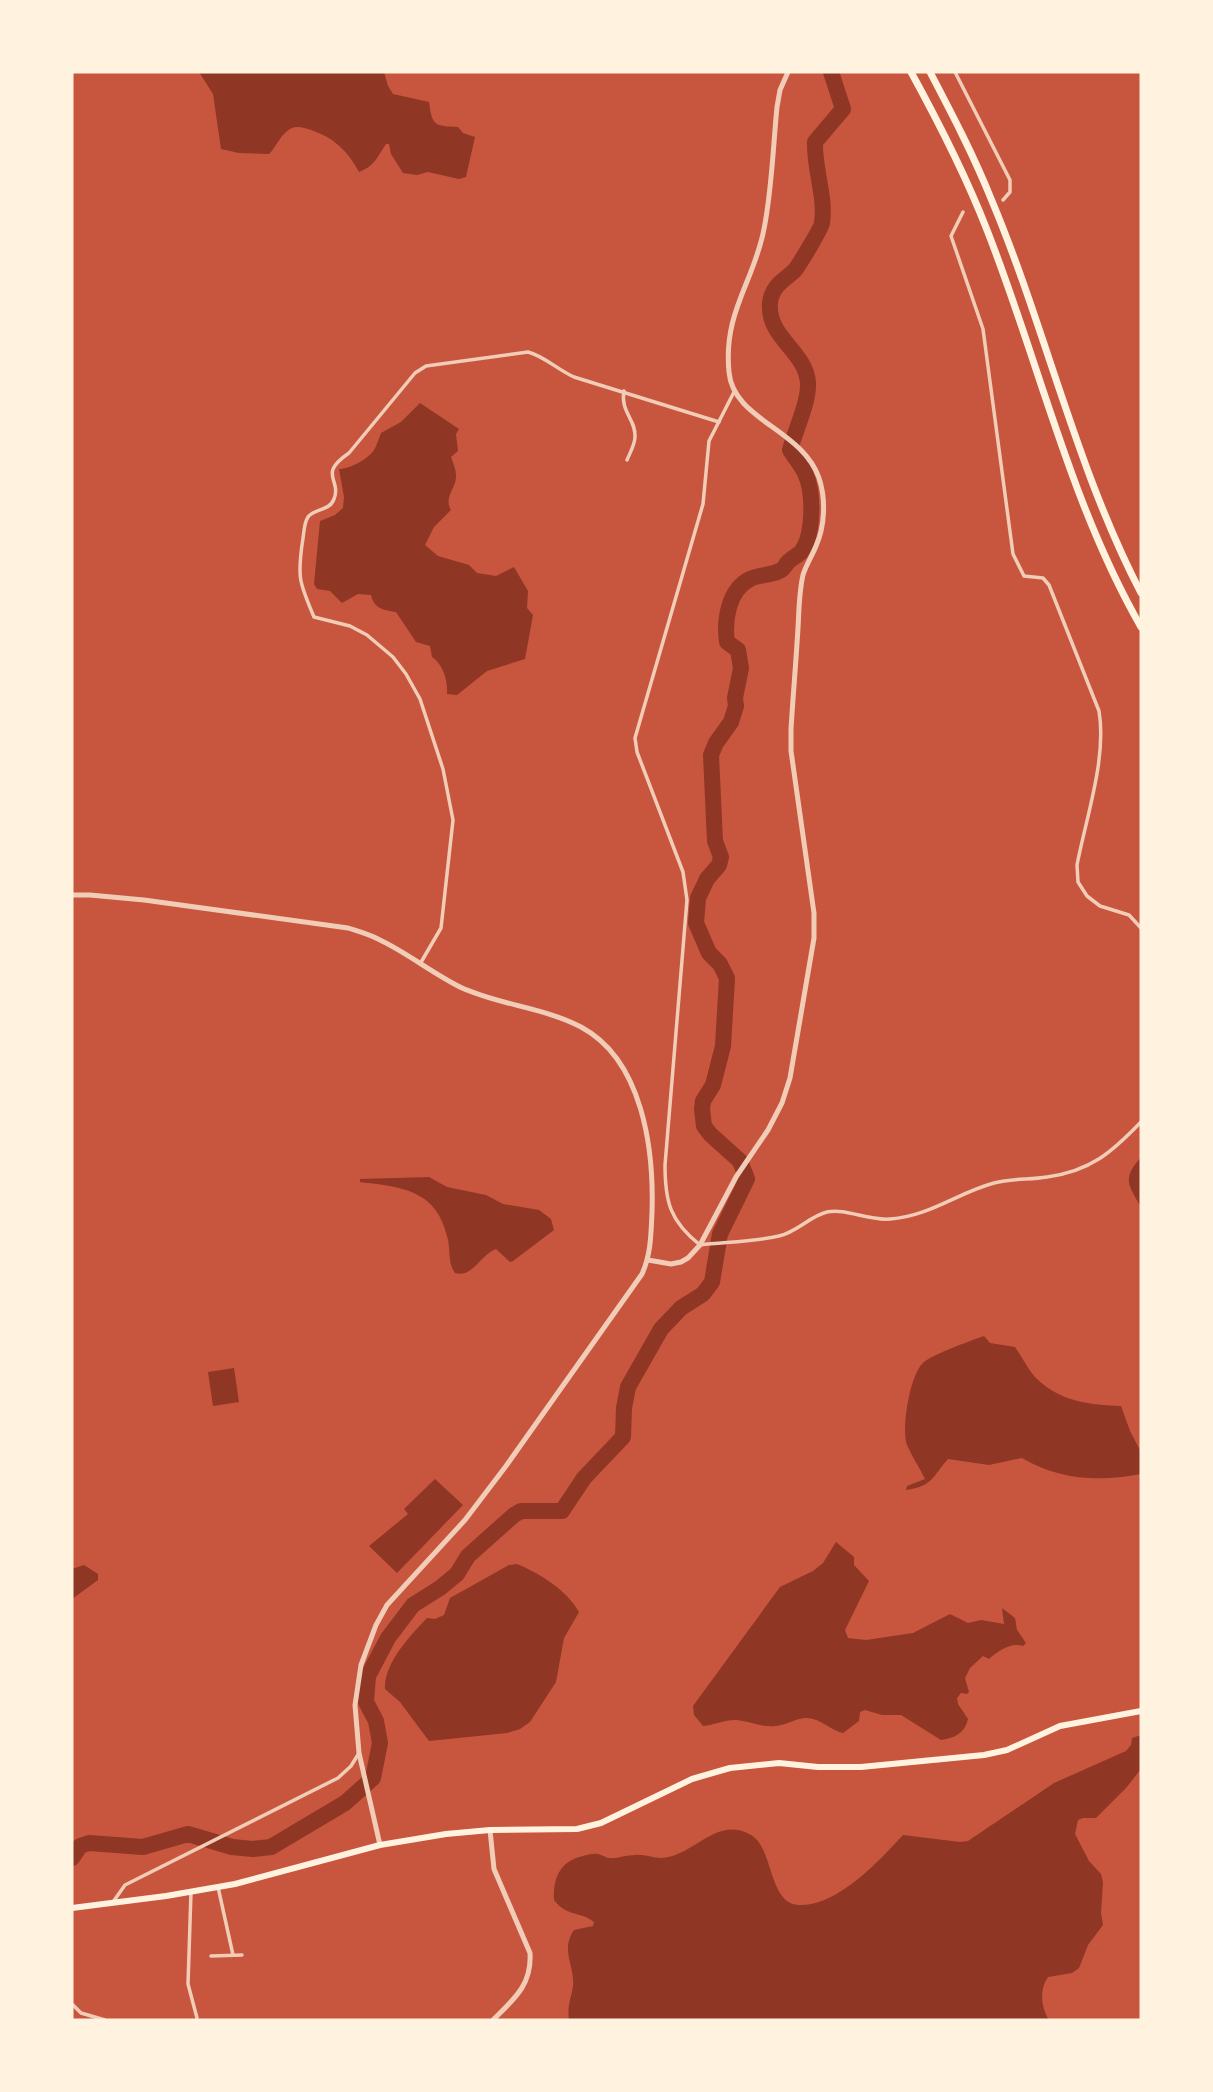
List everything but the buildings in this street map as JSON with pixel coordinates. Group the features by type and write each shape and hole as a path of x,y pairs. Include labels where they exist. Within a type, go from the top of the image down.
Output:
{"highway":[{"path":"911,72 964,175 987,230 1074,480 1098,541 1141,627"},
{"path":"930,72 966,141 993,202 1090,475 1113,535 1141,593"}],"main road":[{"path":"72,1908 219,1887 278,1874 380,1845 446,1833 564,1829 601,1823 692,1779 730,1768 779,1763 818,1767 862,1767 984,1755 1007,1750 1060,1726 1141,1711"}],"street":[{"path":"648,1260 671,1264 681,1262 700,1245 736,1177 768,1130 782,1103 790,1078 814,938 814,913 791,751 791,729 803,576 818,542 824,498 818,475 797,445 749,409 734,392 728,359 731,325 764,229 777,107 780,90 788,72"},
{"path":"955,72 1010,180 1010,192 1003,200"},
{"path":"963,212 951,236 983,329 1013,554 1024,576 1044,578 1049,585 1099,711 1102,730 1077,865 1078,881 1087,895 1100,906 1129,915 1141,928"},
{"path":"420,964 441,928 453,820 443,769 420,699 406,674 393,657 367,635 350,626 314,617 299,581 299,563 306,523 313,513 323,510 333,502 335,496 332,473 336,462 349,453 415,373 426,366 528,352 537,354 557,369 574,377 719,422"},
{"path":"624,391 623,407 634,430 635,439 627,460"},
{"path":"734,392 709,441 703,504 635,738 637,752 683,872 687,900 665,1184 672,1215 684,1232 700,1245 780,1236 823,1213 833,1211 871,1220 915,1216 941,1206 959,1195 996,1182 1048,1177 1099,1161 1113,1151 1141,1122"},
{"path":"72,895 144,900 348,928 378,939 462,987 546,1013 583,1028 612,1055 637,1098 648,1141 653,1190 648,1260 642,1274 473,1509 387,1605 367,1645 357,1684 355,1705 359,1753 380,1845"},
{"path":"113,1902 125,1885 338,1777 351,1766 359,1753"},
{"path":"491,1830 494,1868 530,1953 531,1963 523,1988 493,2020"},
{"path":"219,1887 233,1955"},
{"path":"191,1892 188,1984 197,2018"},
{"path":"211,1956 242,1955"},
{"path":"72,2004 87,2018 105,2020"}],"shaded area":[{"path":"199,72 384,72 393,94 429,102 436,123 458,127 463,133 475,137 466,177 459,179 428,172 417,175 403,173 391,154 389,144 386,144 372,164 359,172 345,151 333,141 300,127 287,131 269,154 239,153 221,149 213,94"},
{"path":"420,403 459,429 456,434 458,451 451,457 456,475 449,497 451,510 434,527 425,545 438,556 469,565 477,573 496,576 514,567 528,591 527,608 533,615 525,659 487,671 457,695 447,694 444,673 432,657 430,646 416,642 396,612 377,606 371,595 358,594 342,603 330,591 317,589 314,584 320,521 335,515 343,508 344,497 339,469 368,457 381,433 401,422"},
{"path":"1141,1157 1141,1207 1130,1187 1129,1176"},
{"path":"429,1177 447,1187 486,1195 503,1204 539,1210 551,1219 554,1230 513,1261 510,1262 496,1249 467,1272 455,1273 442,1220 434,1208 414,1193 360,1182 360,1179"},
{"path":"984,1336 990,1343 1015,1347 1034,1376 1056,1393 1077,1401 1121,1406 1141,1452 1141,1474 1110,1478 1080,1477 1050,1471 1022,1458 989,1465 948,1459 927,1483 906,1490 907,1486 925,1479 905,1437 908,1402 919,1368 936,1355"},
{"path":"234,1368 239,1402 213,1406 208,1372"},
{"path":"435,1479 463,1505 397,1573 369,1546 408,1514 404,1509"},
{"path":"836,1542 854,1557 854,1565 869,1581 845,1630 848,1638 866,1640 913,1633 950,1614 968,1623 981,1620 1004,1624 1002,1608 1015,1618 1017,1630 1026,1643 1023,1646 1005,1648 989,1659 983,1656 970,1668 965,1678 969,1692 961,1693 957,1698 968,1719 959,1734 941,1740 901,1715 882,1715 865,1710 860,1712 859,1721 843,1733 809,1718 775,1726 733,1720 703,1726 694,1715 693,1706 780,1587 813,1571 823,1563"},
{"path":"517,1564 552,1583 567,1596 579,1612 564,1638 556,1682 530,1722 520,1729 507,1733 429,1741 400,1702 385,1689 393,1660 427,1618 435,1619 444,1615 450,1598 509,1565"},
{"path":"84,1565 98,1574 98,1580 72,1599 72,1569"},
{"path":"1141,1735 1141,1769 1096,1818 1078,1820 1075,1834 1089,1861 1101,1874 1103,1882 1103,1925 1088,1945 1079,1968 1072,1973 1048,1977 1045,1982 1042,1998 1049,2020 569,2020 573,1979 568,1944 574,1930 593,1926 594,1922 569,1912 554,1900 555,1885 563,1866 575,1858 595,1854 608,1858 673,1856 716,1833 738,1830 751,1835 758,1842 764,1851 776,1886 789,1902 799,1905 813,1904 857,1880 903,1835 968,1841 1054,1783 1126,1751 1132,1738"}],"waterway":[{"path":"72,1858 80,1846 89,1843 143,1847 188,1834 232,1847 271,1847 345,1803 373,1778 380,1743 376,1721 366,1702 368,1676 388,1638 413,1605 457,1574 468,1556 514,1515 521,1511 562,1511 584,1478 623,1437 628,1387 661,1329 681,1308 703,1294 712,1282 720,1234 747,1179 740,1161 704,1126 702,1109 703,1101 713,1085 723,1046 727,978 720,964 709,953 696,923 698,898 707,879 719,865 721,857 715,841 711,755 731,722 736,706 741,668 738,650 727,642 726,634 732,598 750,579 783,569 801,552 810,525 808,481 790,450 804,408 808,383 801,362 774,326 770,303 776,288 795,270 822,223 815,142 843,109 831,72"}]}
